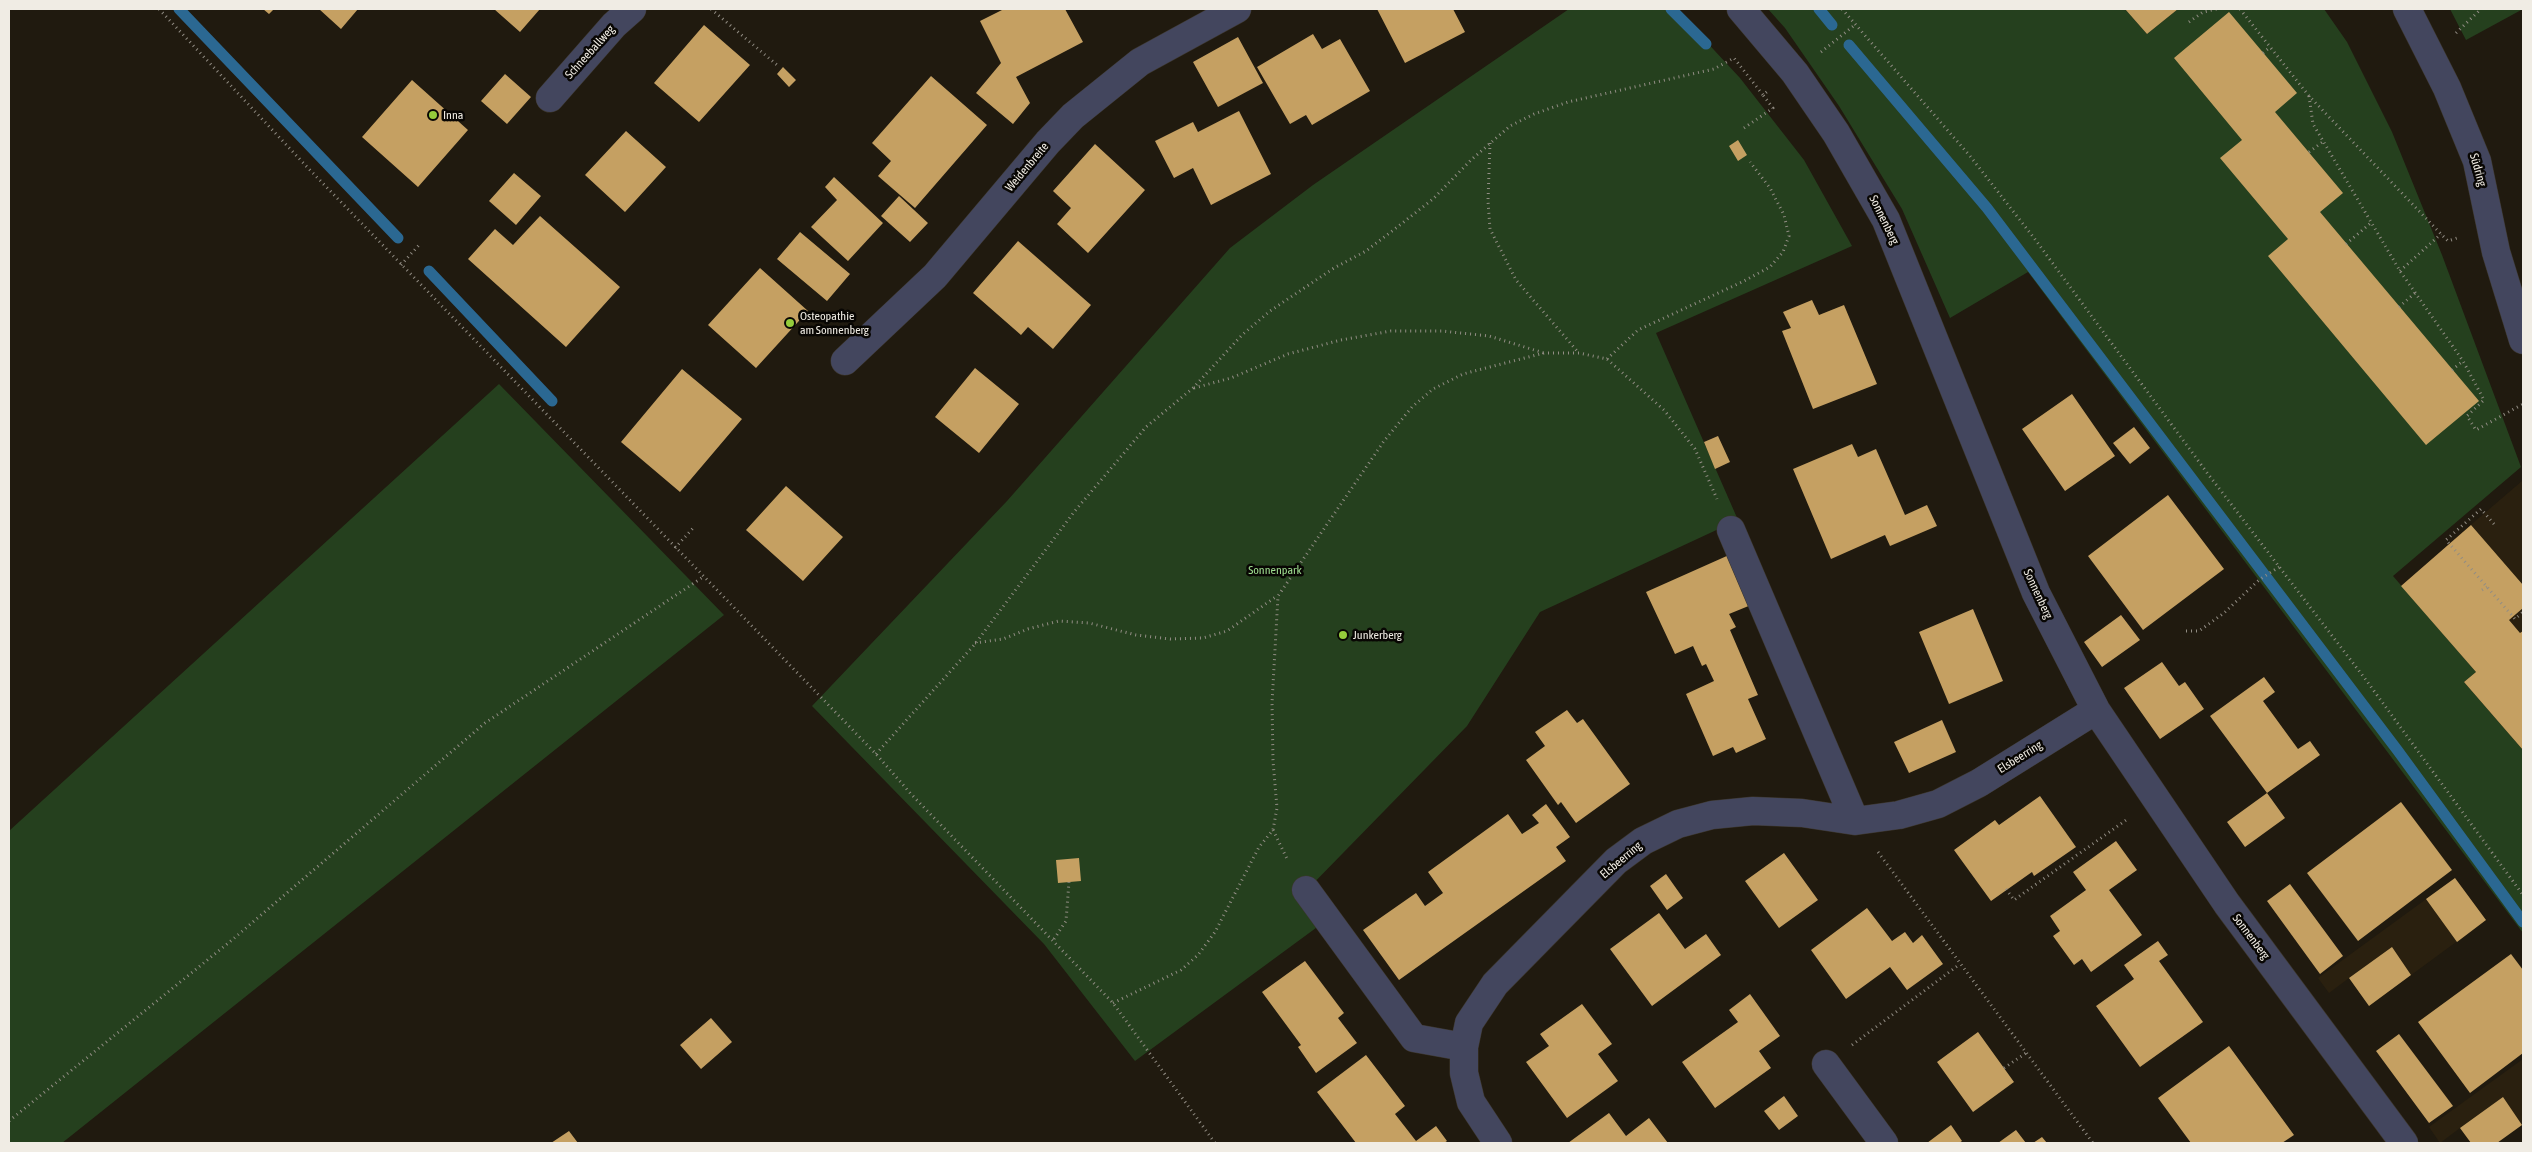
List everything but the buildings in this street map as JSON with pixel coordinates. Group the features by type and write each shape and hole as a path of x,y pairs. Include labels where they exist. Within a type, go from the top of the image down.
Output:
{"street":[{"name":"Schneeballweg","path":"550,98 614,25 632,9"},
{"name":"Weidenbreite","path":"845,361 935,276 1048,142 1073,116 1140,62 1237,9"},
{"name":"Sonnenberg","path":"1740,9 1795,73 1836,133 1886,220 2036,592 2096,710 2227,904 2404,1143"},
{"name":"Südring","path":"2407,9 2447,88 2474,152 2486,199 2490,228 2523,340"},
{"path":"1731,530 1855,821"},
{"name":"Elsbeerring","path":"1498,1143 1471,1102 1464,1073 1464,1047 1469,1023 1496,984 1616,861 1643,841 1678,824 1712,815 1753,811 1802,813 1855,821 1899,815 1938,804 1978,784 2096,710"},
{"path":"1306,890 1414,1038 1464,1047"},
{"path":"1826,1064 1884,1143"}],"path":[{"path":"159,9 401,265 876,754 910,794 1054,939 1113,1003 1215,1143"},
{"path":"711,9 777,65"},
{"path":"1842,9 1982,171 2366,680 2523,895"},
{"path":"2189,22 2203,12 2217,9"},
{"path":"2240,9 2309,96 2448,241 2490,228"},
{"path":"2264,53 2270,47"},
{"path":"876,754 975,644 1110,467 1146,427 1193,388 1242,335 1270,311 1334,268 1366,251 1433,200 1490,142 1510,126 1534,114 1568,102 1714,69 1734,58"},
{"path":"1744,128 1773,108 1763,95"},
{"path":"2309,96 2313,124 2400,271 2463,361 2484,400 2467,416 2476,430 2523,404"},
{"path":"2309,152 2324,141"},
{"path":"1490,142 1488,202 1490,228 1516,280 1579,353"},
{"path":"1607,359 1638,330 1770,267 1783,252 1789,236 1784,215 1770,188 1750,162"},
{"path":"2346,244 2372,222"},
{"path":"2400,271 2441,234"},
{"path":"401,265 419,245"},
{"path":"2399,307 2415,293"},
{"path":"1193,388 1231,378 1288,354 1341,340 1391,332 1442,331 1489,336 1544,353"},
{"path":"975,644 1003,639 1028,629 1060,621 1089,622 1136,634 1170,639 1203,638 1227,630 1278,596 1384,441 1412,407 1433,390 1463,374 1544,353 1579,353 1607,359 1664,410 1695,448 1731,530"},
{"path":"2452,370 2463,361"},
{"path":"2494,524 2481,509 2446,540 2515,620 2523,612"},
{"path":"675,548 694,527"},
{"path":"2186,631 2199,631 2224,613 2259,580 2279,567"},
{"path":"9,1121 232,940 485,723 703,577"},
{"path":"2482,590 2487,587"},
{"path":"1113,1003 1180,970 1198,955 1216,932 1259,847 1273,830 1277,808 1272,761 1272,703 1278,596"},
{"path":"2006,889 2014,900 2156,799"},
{"path":"1855,821 2093,1143"},
{"path":"1054,939 1066,921 1069,882"},
{"path":"1826,1064 1960,964"},
{"path":"2004,1068 2026,1053"}],"shaded area":[{"path":"2522,481 2523,663 2507,644 2520,633 2445,547"},
{"path":"2455,878 2486,920 2369,1006 2349,978 2329,993 2318,978"},
{"path":"2523,1059 2523,1124 2497,1143 2471,1143 2460,1128 2440,1143 2429,1127"}],"green space":[{"name":"Sonnenpark","path":"1569,9 1676,9 1740,78 1804,160 1852,246 1656,333 1738,520 1540,612 1467,726 1302,895 1320,925 1135,1061 1044,944 812,706 1007,501 1230,248 1313,185"},
{"path":"1768,9 2125,9 2147,34 2178,9 2324,9 2347,42 2392,132 2442,255 2521,467 2393,576 2476,672 2464,682 2523,750 2523,933 2028,272 1950,318 1902,209 1839,106 1785,28"},
{"path":"2450,9 2523,9 2466,40"},
{"path":"499,384 724,615 62,1143 9,1143 9,831"}],"waterway":[{"path":"179,9 398,238"},
{"path":"1671,9 1706,44"},
{"path":"1819,9 1832,25"},
{"path":"1849,45 1987,208 2398,751 2523,922"},
{"path":"429,271 552,401"}],"place":[{"name":"Inna","path":"433,115"},
{"name":"Osteopathie am Sonnenberg","path":"790,323"},
{"name":"Junkerberg","path":"1343,635"}]}
